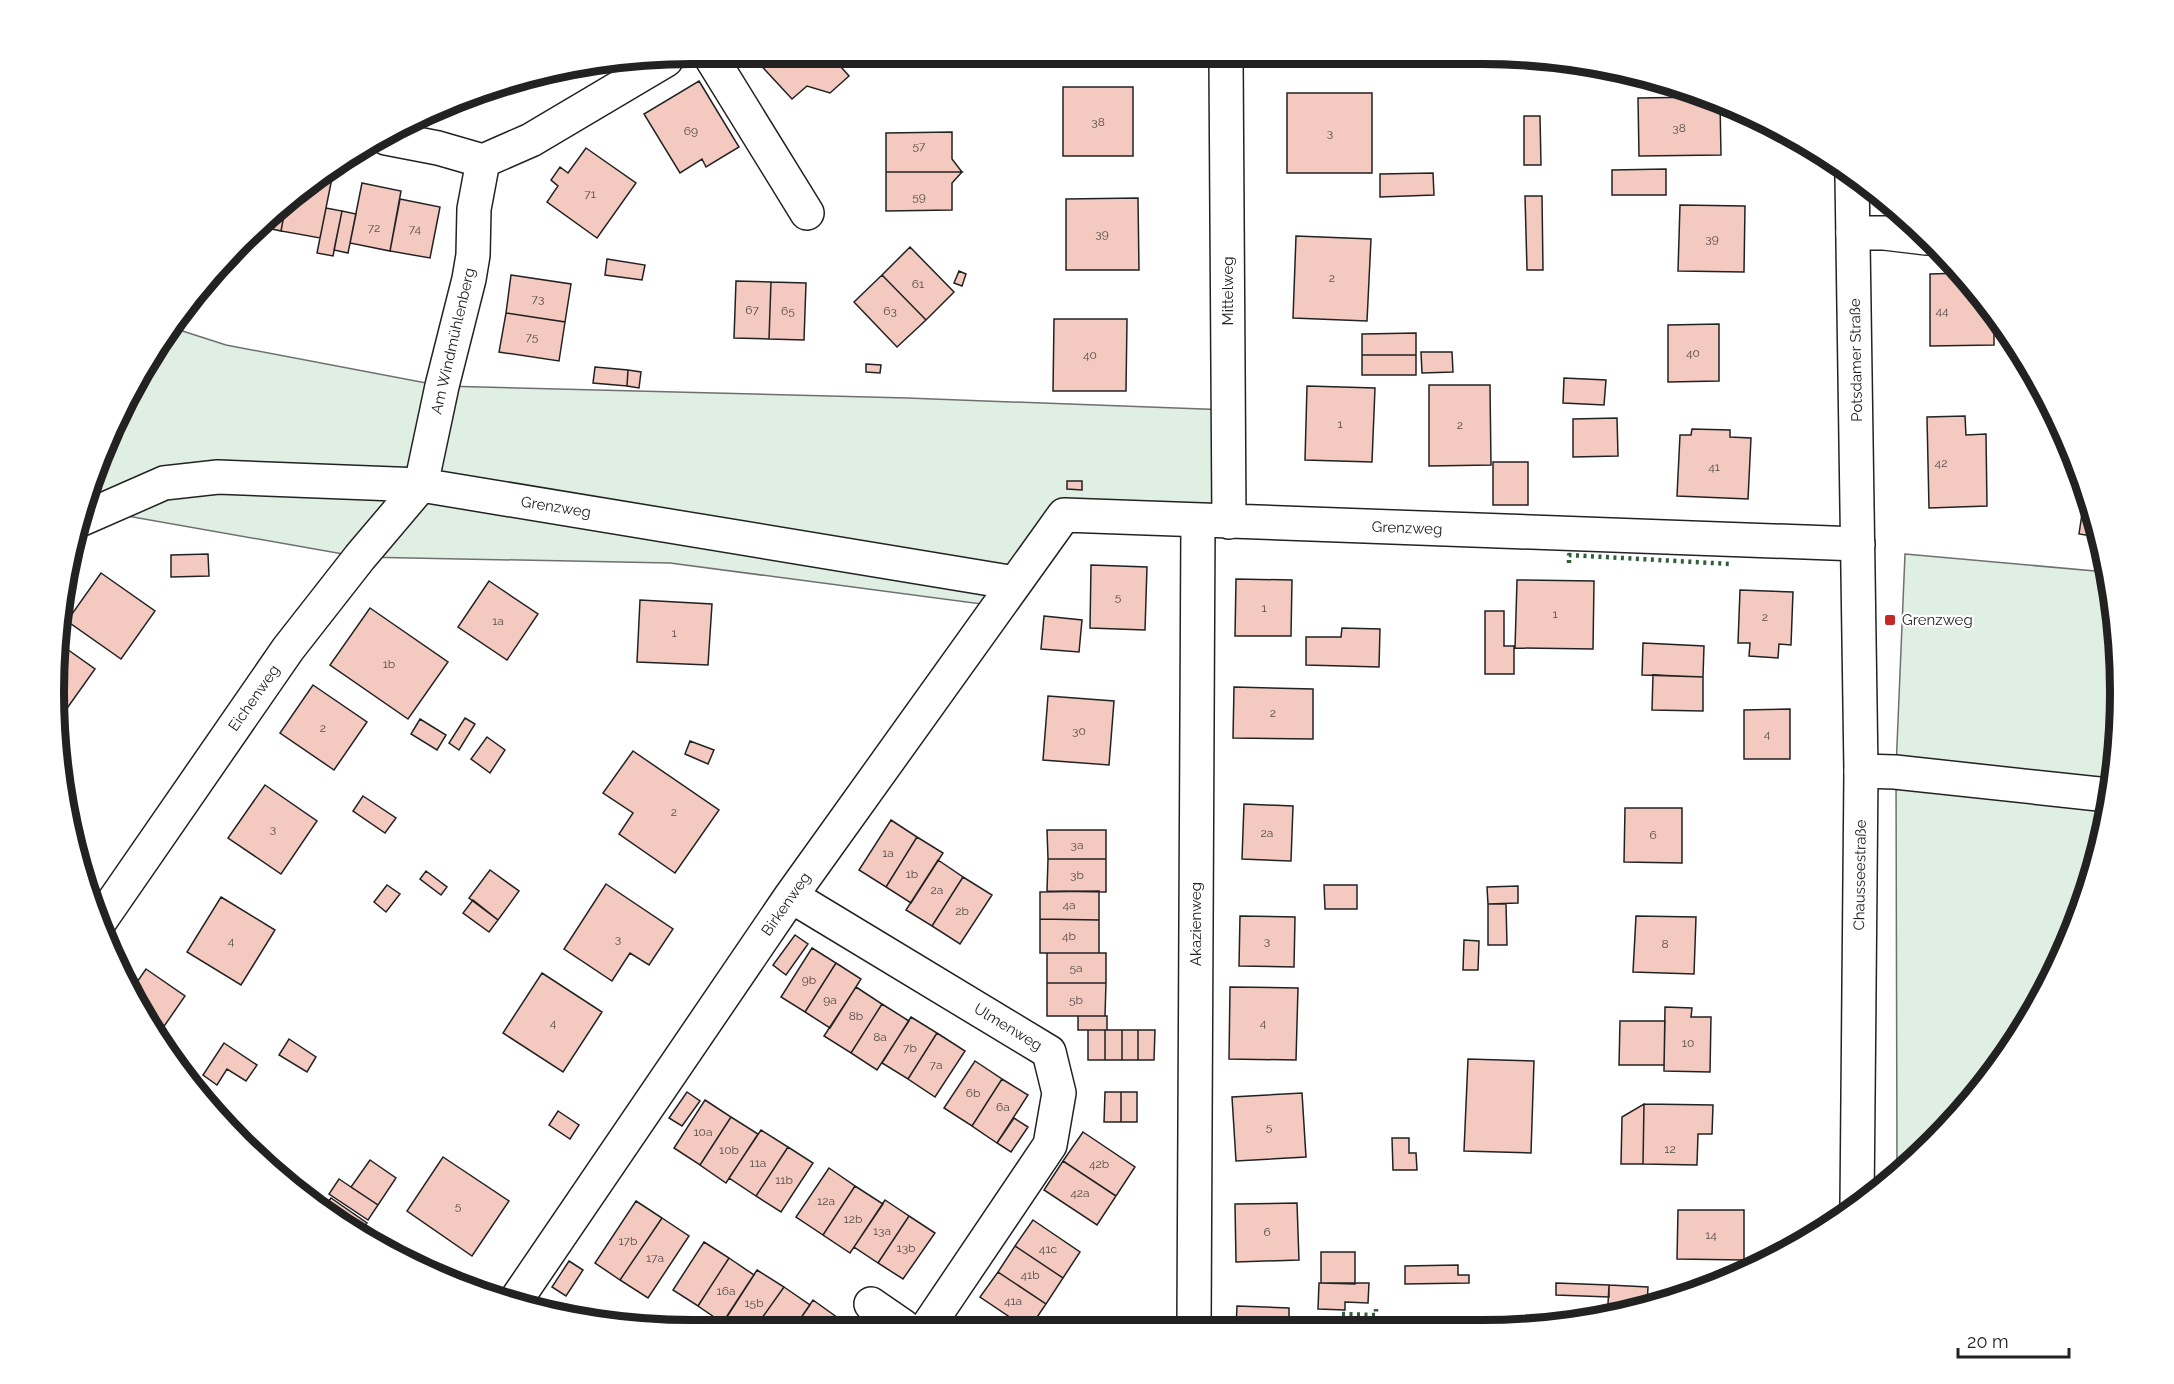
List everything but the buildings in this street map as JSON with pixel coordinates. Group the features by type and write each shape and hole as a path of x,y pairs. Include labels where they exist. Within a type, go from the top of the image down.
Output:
{"street":[{"path":"714,64 807,213"},
{"name":"Mittelweg","path":"1214,521 1226,64"},
{"path":"395,140 438,148 483,161 531,140 656,66"},
{"name":"Am Windmühlenberg","path":"421,485 442,386 469,279 473,255 474,209 483,161"},
{"name":"Potsdamer Straße","path":"1852,185 1858,544"},
{"path":"1853,233 1884,233 1914,237"},
{"name":"Grenzweg","path":"91,515 165,483 218,477 421,485 1016,583"},
{"name":"Eichenweg","path":"105,913 288,649 360,557 421,485"},
{"name":"Grenzweg","path":"1064,515 1858,544"},
{"name":"Birkenweg","path":"520,1295 791,896 1064,515"},
{"name":"Akazienweg","path":"1194,1320 1214,521"},
{"name":"Chausseestraße","path":"1857,1195 1861,771 1858,544"},
{"path":"1861,771 1894,772 2100,794"},
{"name":"Ulmenweg","path":"791,896 1049,1052 1059,1093 1050,1145 932,1320"},
{"path":"871,1304 894,1320"}],"green space":[{"path":"179,330 226,345 442,386 907,398 1229,410 1229,522 1064,515 989,605 670,563 360,557 99,511 90,515 112,452 129,414"},
{"path":"1905,554 2097,571 2108,651 2110,692 2108,733 2097,814 2076,894 2045,970 2004,1041 1954,1106 1897,1163 1896,769"}],"hedge":[{"path":"1569,563 1569,555 1730,564"},
{"path":"1342,1314 1376,1315 1376,1309"}],"place":[{"name":"Grenzweg","path":"1890,620"}]}
